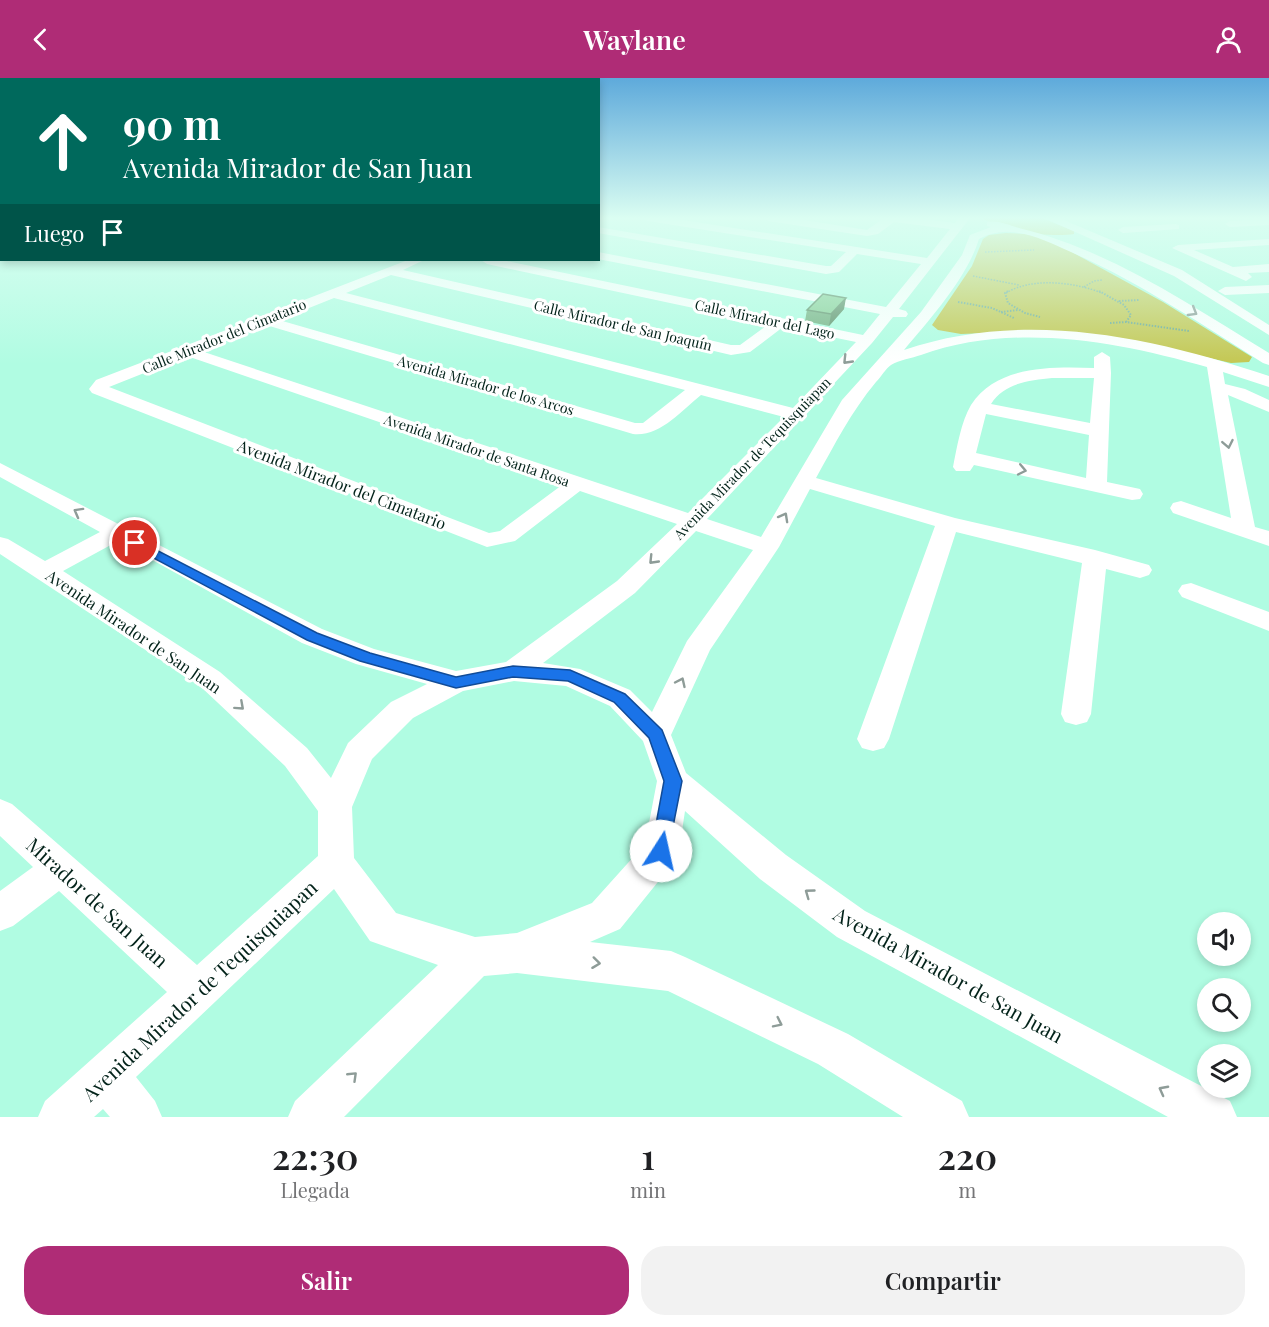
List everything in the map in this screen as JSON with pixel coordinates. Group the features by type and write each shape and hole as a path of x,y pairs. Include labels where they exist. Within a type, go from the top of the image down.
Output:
{"street":[{"name":"Calle Mirador del Cimatario","path":"98,387 401,266"},
{"name":"Calle Mirador del Lago","path":"518,266 867,340"},
{"path":"657,266 923,318 934,329 971,336"},
{"path":"806,266 826,270 838,266"},
{"name":"Avenida Mirador de Tequisquiapan","path":"513,671 626,587 745,469 867,340 888,311 926,266"},
{"name":"Avenida Mirador de Tequisquiapan","path":"656,735 698,648 767,547 848,404 923,318 960,266"},
{"path":"1111,266 1163,294 1267,359"},
{"path":"1174,266 1269,332"},
{"path":"1221,266 1246,277"},
{"path":"1231,271 1269,268"},
{"name":"Calle Mirador de San Joaquín","path":"389,271 731,350 744,349 780,322"},
{"path":"1209,292 1269,289"},
{"path":"331,293 795,414"},
{"name":"Avenida Mirador de los Arcos","path":"265,320 633,428 642,429 650,426 697,389"},
{"path":"1254,321 1269,324"},
{"path":"887,361 926,346 971,336 1020,334 1124,343 1214,373 1269,382"},
{"path":"1074,337 1102,371"},
{"path":"1096,485 1102,371 1110,348 1124,343"},
{"name":"Avenida Mirador de Santa Rosa","path":"187,351 767,547"},
{"path":"1214,373 1267,359"},
{"path":"1102,371 1047,373 1013,379 1001,384 989,393 979,407 964,462 1096,485 1132,494"},
{"path":"1214,373 1239,393 1269,407"},
{"path":"1214,373 1245,531"},
{"name":"Avenida Mirador del Cimatario","path":"98,387 487,540 507,536 576,484"},
{"path":"979,407 1100,431"},
{"path":"0,469 312,636 366,657 456,682"},
{"path":"804,481 948,523 1095,557 1140,570"},
{"path":"1181,508 1269,540"},
{"path":"873,739 948,523"},
{"path":"45,571 116,533"},
{"name":"Avenida Mirador de San Juan","path":"0,544 210,679 296,756 335,807"},
{"path":"1076,714 1095,557"},
{"path":"1191,591 1269,622"},
{"path":"517,953 606,916 661,851 673,781 656,735 620,698 570,676 513,671 456,682 402,710 359,752 335,807 336,863 384,928 475,957 517,953 671,971 833,1049 946,1117"},
{"name":"Avenida Mirador de San Juan","path":"673,781 773,867 850,924 1214,1117"},
{"name":"Mirador de San Juan","path":"0,814 196,991"},
{"name":"Avenida Mirador de Tequisquiapan","path":"61,1117 336,863"},
{"path":"0,913 60,869"},
{"path":"311,1117 475,957"},
{"path":"106,1076 139,1117"}],"path":[{"path":"968,275 1019,285 1046,283 1084,287 1107,294 1127,306 1131,315 1126,322"},
{"path":"1019,285 1005,293 1008,303 1019,310 1048,319"},
{"path":"951,301 992,308 1015,319"},
{"path":"1001,312 1019,310"},
{"path":"1106,323 1126,322 1194,333"}],"shaded area":[{"path":"972,266 1098,266 1163,302 1252,357 1249,362 1231,363 1183,352 1035,331 961,334 938,330 932,325"}],"building":[{"path":"823,294 846,298 831,314 807,310"}],"route":[{"path":"135,543 312,636 366,657 456,682 513,671 570,676 620,698 656,735 673,781 661,851"}]}
